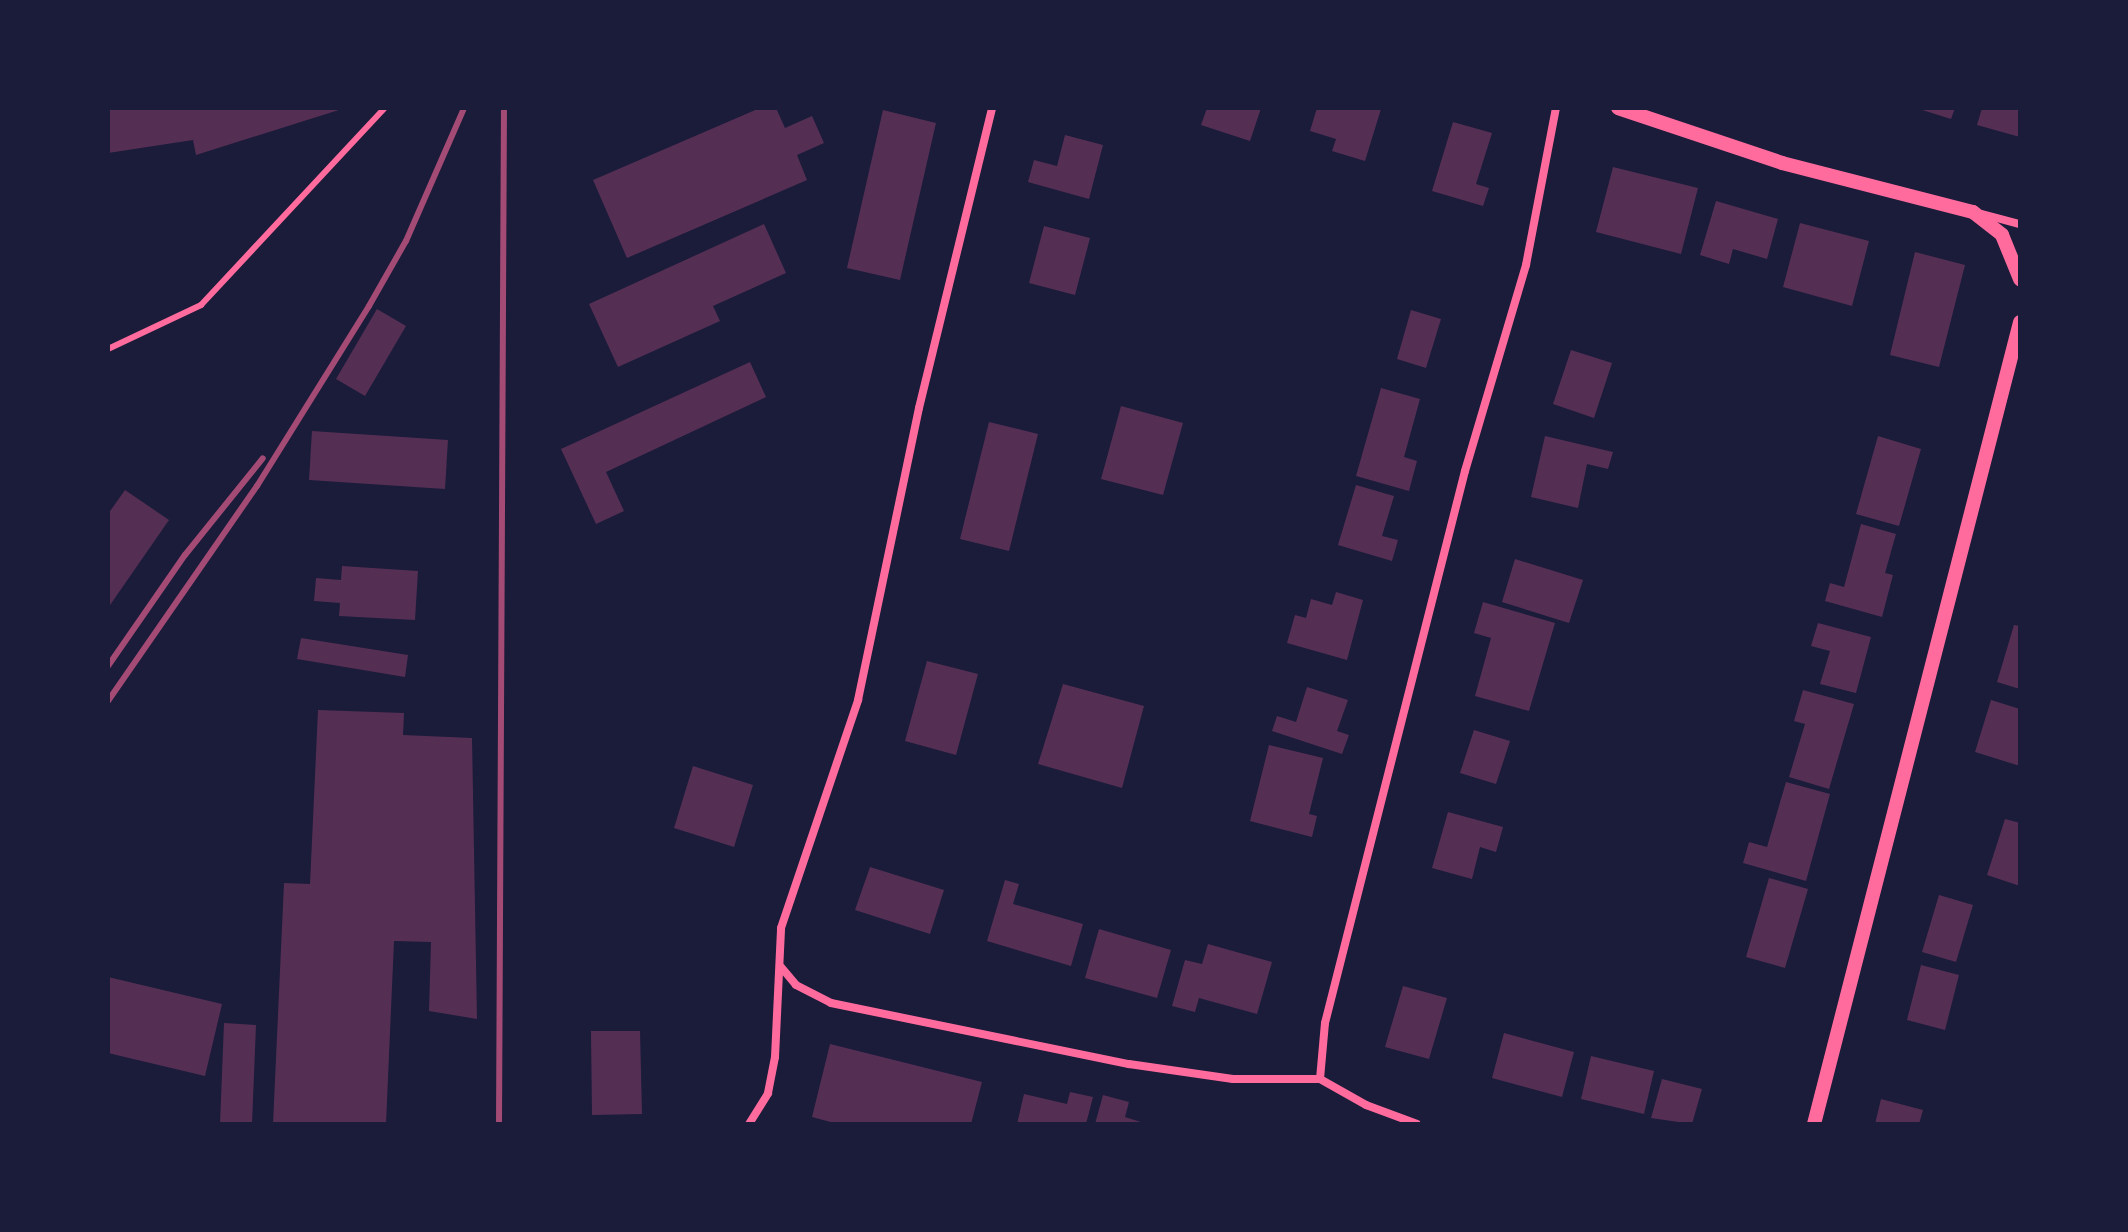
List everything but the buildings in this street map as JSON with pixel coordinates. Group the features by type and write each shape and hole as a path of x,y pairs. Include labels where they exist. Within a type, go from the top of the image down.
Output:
{"street":[{"path":"749,1124 768,1093 781,966 781,928 858,700 919,408 992,108"},
{"path":"1320,1079 1325,1023 1465,471 1526,265 1556,108"},
{"path":"1618,108 1766,159 2020,224"},
{"path":"1973,212 2002,235 2020,279"},
{"path":"1814,1124 2020,322"},
{"path":"781,966 813,996 846,1007 1129,1064 1233,1079 1320,1079 1366,1105 1417,1124"}],"lane":[{"path":"108,349 201,305 385,108"}],"railway":[{"path":"108,701 257,486 369,306 406,241 464,108"},
{"path":"499,1124 504,108"},
{"path":"108,666 185,555 263,458"}]}
